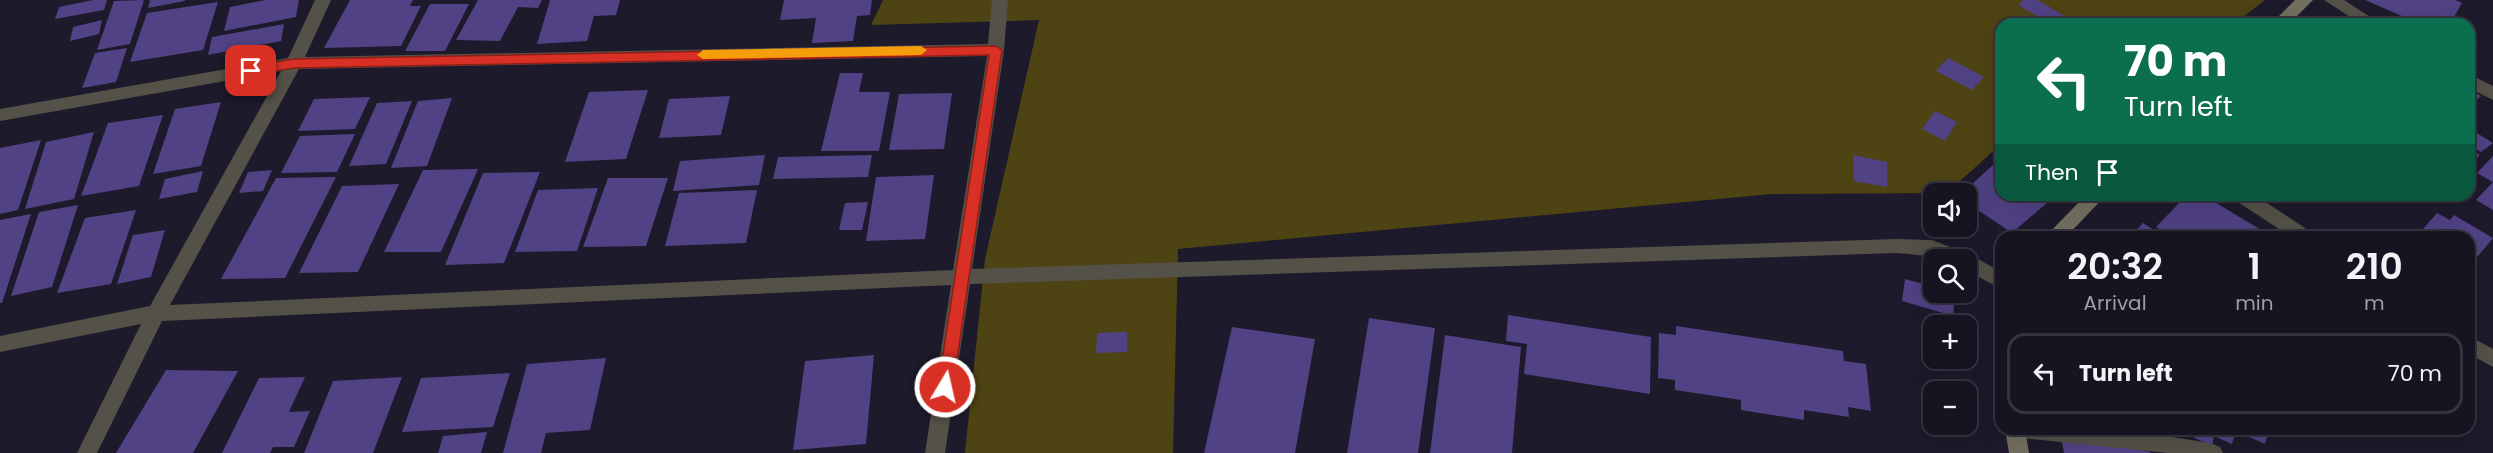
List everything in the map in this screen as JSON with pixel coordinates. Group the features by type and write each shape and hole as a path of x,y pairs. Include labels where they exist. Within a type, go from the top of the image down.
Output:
{"street":[{"path":"87,453 156,313 294,63 323,0"},
{"path":"934,453 963,277 996,50 1000,0"},
{"path":"2286,18 2305,0"},
{"path":"2332,0 2363,18"},
{"path":"0,115 294,63 996,50"},
{"path":"2475,84 2493,94"},
{"path":"2060,231 2091,201"},
{"path":"2250,201 2296,231"},
{"path":"0,344 156,313 963,277 1896,246 1937,249"},
{"path":"1977,267 1995,277"},
{"path":"2475,348 2493,359"},
{"path":"2016,435 2019,453"},
{"path":"2080,435 2168,444 2213,453"}],"shaded area":[{"path":"883,0 2265,0 2242,18 1995,18 1995,149 1958,183 1923,183 1923,193 1772,194 1178,249 1173,453 965,453 985,259 1039,20 871,25"}],"building":[{"path":"93,0 107,0 104,10 55,19 59,7"},
{"path":"144,0 130,44 97,50 114,1"},
{"path":"150,0 185,0 185,1 148,8"},
{"path":"265,0 299,0 296,17 224,31 230,7"},
{"path":"350,0 413,0 410,6 421,6 401,46 324,48"},
{"path":"478,0 542,0 538,8 518,7 500,41 456,40"},
{"path":"550,0 620,0 616,15 594,16 587,41 537,44"},
{"path":"784,0 872,0 870,15 857,16 853,41 812,43 816,18 780,20"},
{"path":"2024,0 2038,0 2066,17 2040,18 2018,5"},
{"path":"2365,0 2455,0 2462,3 2453,18 2406,18"},
{"path":"218,2 203,50 130,62 147,13"},
{"path":"430,4 469,4 445,51 405,51"},
{"path":"102,20 99,34 70,41 73,27"},
{"path":"284,24 281,41 208,55 212,37"},
{"path":"127,48 116,82 82,88 95,53"},
{"path":"1948,58 1984,77 1972,90 1936,71"},
{"path":"840,73 863,73 859,92 890,92 879,151 821,151"},
{"path":"648,90 626,159 565,162 589,92"},
{"path":"2475,92 2481,96 2475,102"},
{"path":"952,93 944,149 889,150 899,94"},
{"path":"730,96 721,135 659,138 669,99"},
{"path":"370,97 355,129 298,131 314,99"},
{"path":"452,98 427,166 391,168 418,101"},
{"path":"412,101 386,164 349,166 377,103"},
{"path":"221,102 201,166 153,174 175,109"},
{"path":"1935,111 1957,122 1945,141 1922,129"},
{"path":"163,115 139,186 81,196 108,123"},
{"path":"94,132 74,199 25,209 46,142"},
{"path":"2475,132 2493,143 2481,152 2475,148"},
{"path":"355,134 337,172 281,173 300,136"},
{"path":"41,140 18,210 0,214 0,148"},
{"path":"765,155 759,185 673,191 680,161"},
{"path":"872,155 868,177 773,179 778,157"},
{"path":"1853,155 1887,162 1887,187 1854,181"},
{"path":"2493,156 2493,182 2477,173"},
{"path":"1993,165 1995,166 1995,201 2048,202 2014,231 2009,231 1977,209 1977,183 1973,183"},
{"path":"478,169 441,252 384,252 423,170"},
{"path":"272,170 263,191 239,193 248,172"},
{"path":"203,171 197,192 159,199 165,179"},
{"path":"540,172 504,263 445,265 483,173"},
{"path":"934,175 925,239 866,241 876,177"},
{"path":"336,177 285,278 221,279 276,178"},
{"path":"608,178 668,178 646,246 583,247"},
{"path":"2493,182 2493,210 2476,200"},
{"path":"399,184 358,272 299,273 342,186"},
{"path":"598,188 577,251 515,252 538,190"},
{"path":"757,190 746,243 665,246 679,193"},
{"path":"2181,201 2213,201 2263,231 2162,231 2156,227"},
{"path":"868,202 862,230 839,230 845,203"},
{"path":"78,205 52,287 11,296 39,212"},
{"path":"136,210 111,284 57,293 85,218"},
{"path":"2437,213 2450,220 2454,215 2493,238 2475,260 2475,231 2421,231"},
{"path":"31,214 2,303 0,303 0,220"},
{"path":"2143,223 2156,231 2136,231"},
{"path":"165,230 151,277 117,284 133,235"},
{"path":"1905,279 1923,284 1923,303 1954,303 1953,315 1950,315 1902,301"},
{"path":"1508,315 1651,337 1650,394 1524,374 1527,344 1506,341"},
{"path":"1369,318 1435,328 1418,453 1347,453"},
{"path":"1676,326 1843,351 1844,361 1866,364 1871,411 1848,407 1849,417 1804,410 1804,420 1741,410 1741,400 1675,390 1675,380 1658,378 1659,333 1676,335"},
{"path":"1232,327 1315,339 1295,453 1204,453"},
{"path":"1127,332 1127,352 1096,353 1097,333"},
{"path":"1445,335 1521,347 1512,453 1430,453"},
{"path":"874,355 866,444 793,450 805,361"},
{"path":"606,358 590,430 546,433 541,453 503,453 527,364"},
{"path":"166,370 238,371 193,453 116,453"},
{"path":"510,373 493,427 402,432 421,378"},
{"path":"305,377 289,412 310,411 294,447 273,447 270,453 222,453 259,378"},
{"path":"402,377 373,453 304,453 333,381"},
{"path":"487,432 481,453 438,453 443,436"},
{"path":"2188,435 2235,435 2232,444 2214,436 2212,446"},
{"path":"2245,435 2267,435 2265,444"},
{"path":"2061,436 2151,452 2064,453"}],"slow traffic":[{"path":"703,55 921,50"}],"route":[{"path":"251,71 294,63 996,50 945,387"}]}
